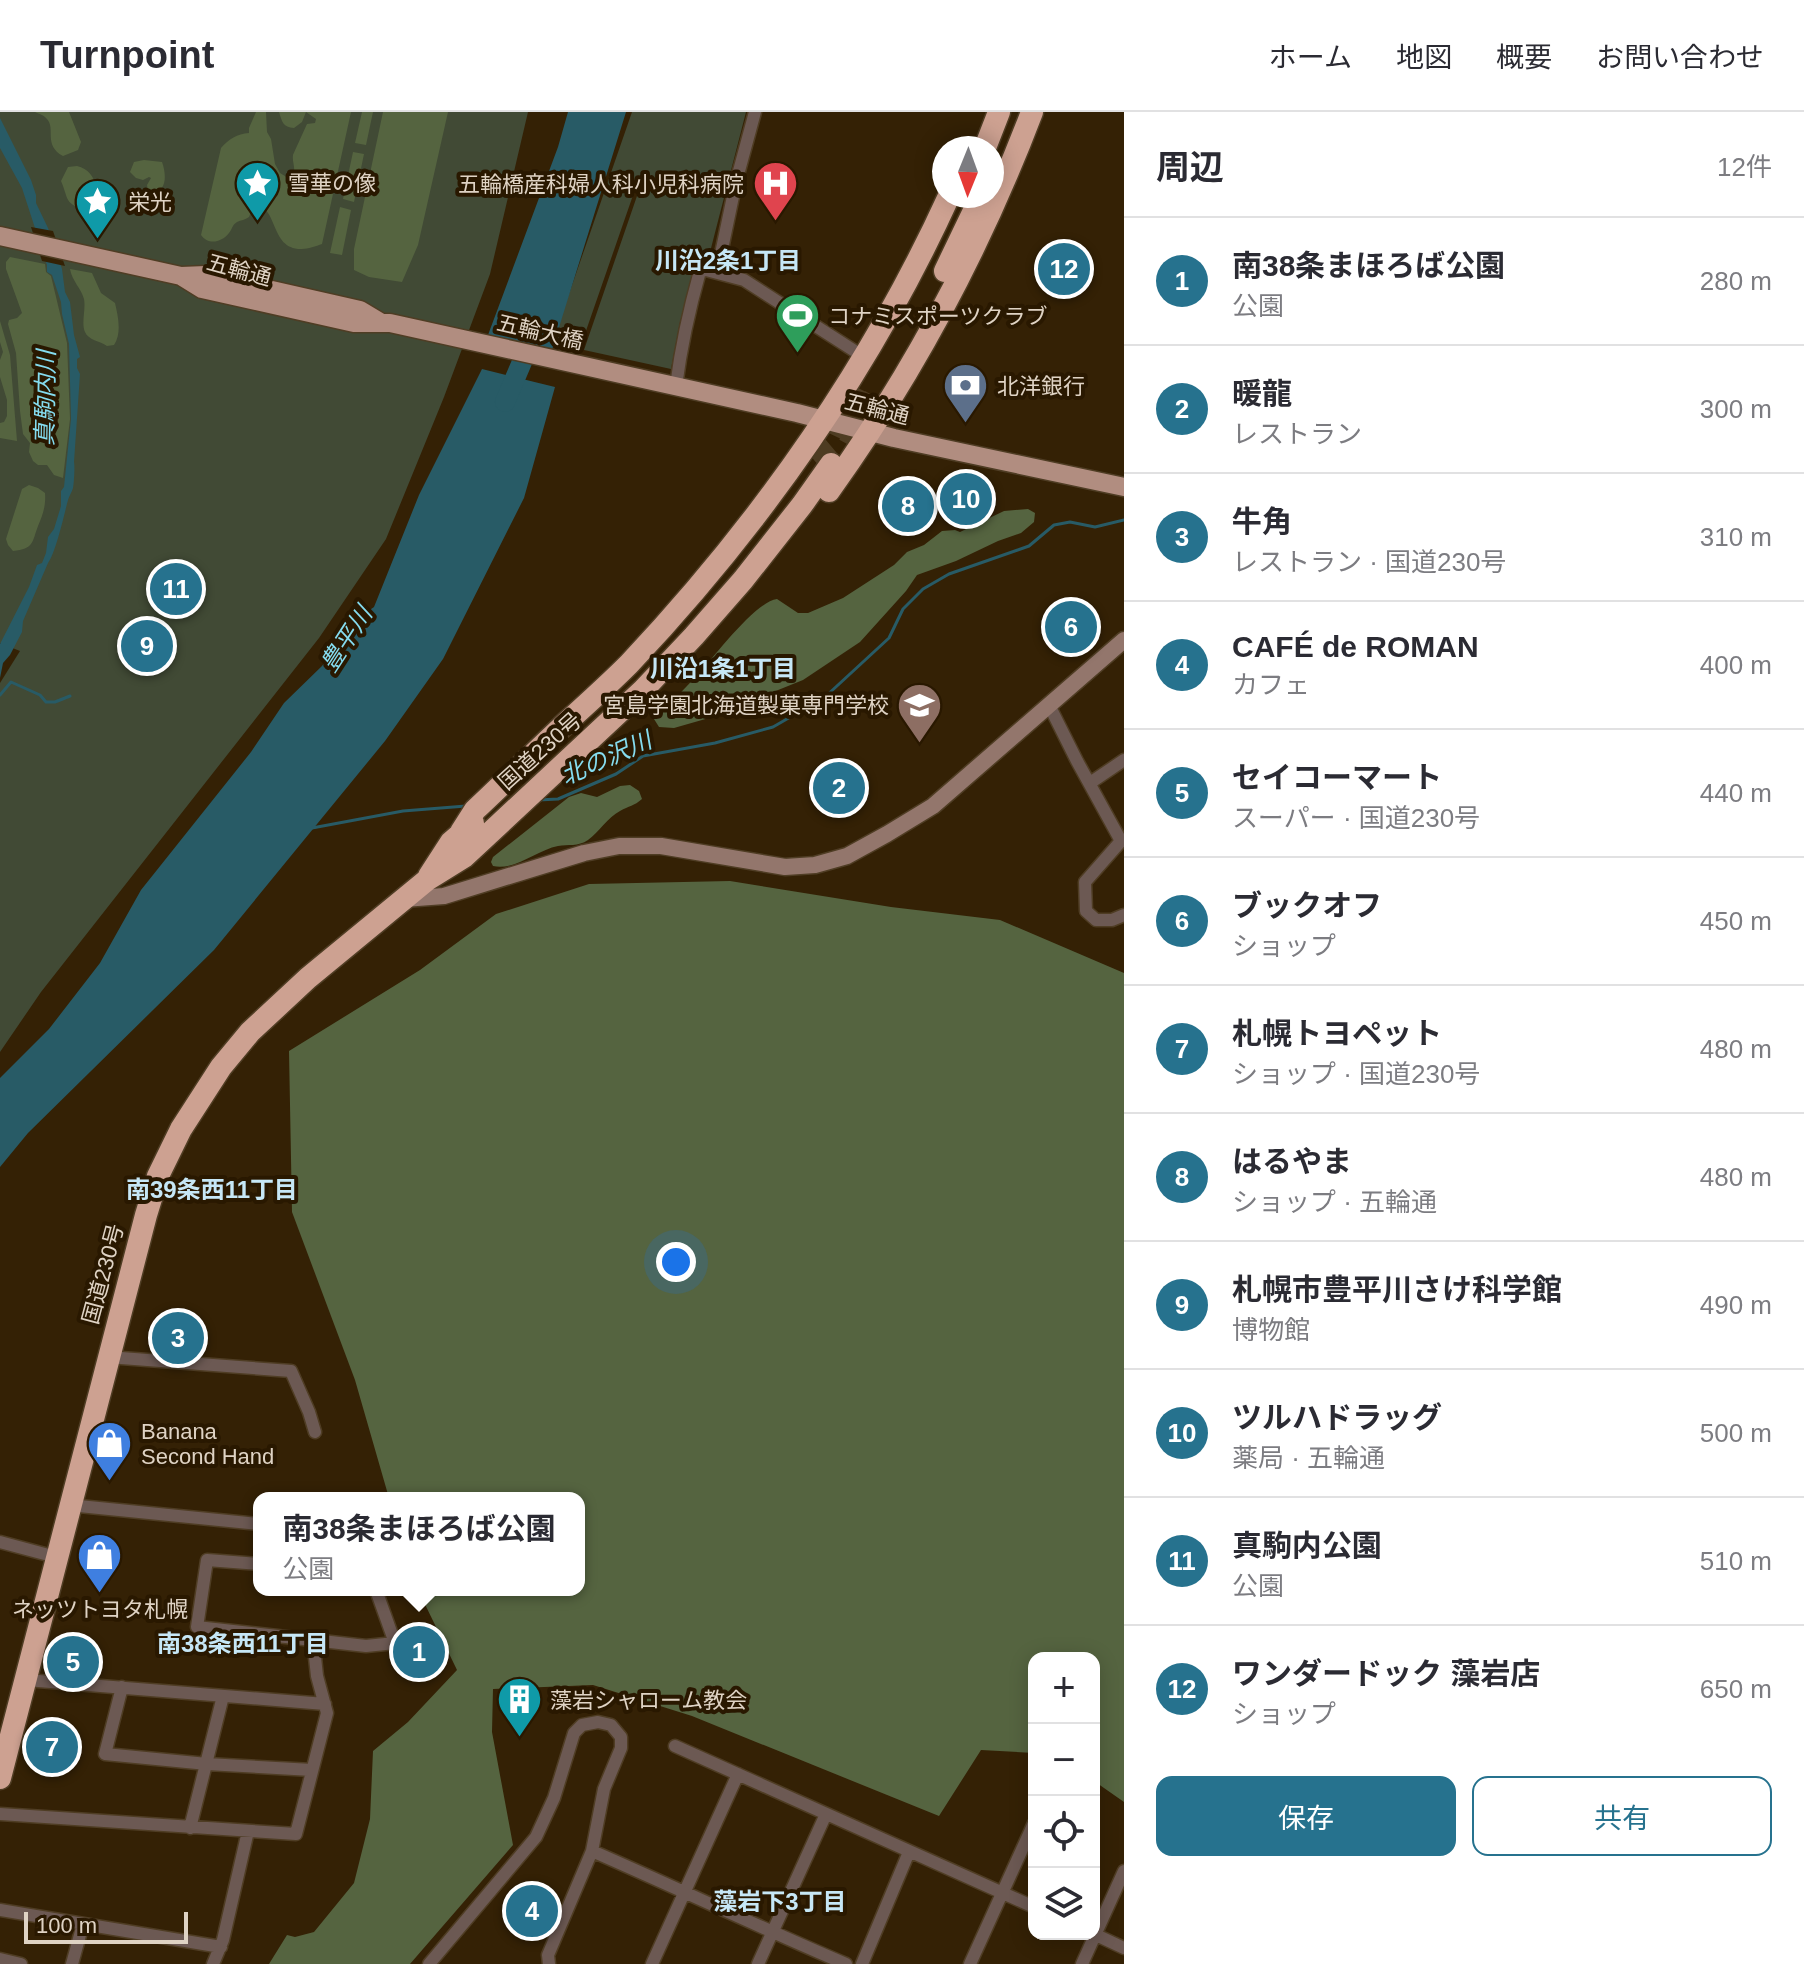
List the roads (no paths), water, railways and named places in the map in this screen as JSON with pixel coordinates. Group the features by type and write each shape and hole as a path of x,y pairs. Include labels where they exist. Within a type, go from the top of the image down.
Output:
{"highway":[{"path":"975,136 984,112"},
{"path":"990,136 999,112"},
{"path":"1004,142 1016,112"},
{"path":"510,819 574,775 673,681 747,599 812,516 888,405 935,324 981,235 1032,112"},
{"path":"469,831 475,810 627,666 702,583 757,513 864,357 944,208"},
{"path":"958,208 869,391 936,291 975,208"},
{"name":"国道230号","path":"0,1778 140,1235 155,1186 173,1143 207,1087 263,1018 427,880 451,842 469,831 630,681 712,592 823,462 774,541 661,672 510,819 469,831"}],"main road":[{"name":"五輪通","path":"0,236 181,276 206,275 360,310 380,322 414,329"},
{"name":"五輪大橋","path":"414,329 655,382"},
{"name":"五輪通","path":"655,382 1124,487"}],"street":[{"path":"717,273 736,182 755,112"},
{"path":"676,386 684,335 700,271 706,270 744,280 864,357"},
{"path":"404,899 444,896 584,853 619,846 661,846 785,867 831,861 858,850 933,806 1124,640"},
{"path":"1049,705 1122,841 1085,882 1086,911 1096,920 1112,920 1124,915"},
{"path":"1090,783 1124,760"},
{"path":"108,1357 291,1371 315,1432"},
{"path":"69,1505 253,1523"},
{"path":"0,1542 56,1557"},
{"path":"253,1564 207,1560 197,1627 366,1646 395,1643 378,1596"},
{"path":"0,1814 296,1834 327,1713 317,1676 313,1639"},
{"path":"26,1680 325,1704"},
{"path":"122,1687 105,1754 312,1770"},
{"path":"190,1828 223,1696"},
{"path":"429,1964 536,1837 554,1798 574,1733 582,1725 598,1722 611,1725 621,1737 621,1748 604,1789 592,1851 548,1955 549,1964"},
{"path":"675,1746 1028,1904"},
{"path":"652,1964 738,1774"},
{"path":"758,1964 826,1814"},
{"path":"213,1964 221,1947 248,1831"},
{"path":"970,1964 1028,1837"},
{"path":"592,1851 846,1964"},
{"path":"862,1964 909,1852"},
{"path":"1100,1921 1124,1871"},
{"path":"0,1910 221,1947"},
{"path":"72,1964 83,1924"},
{"path":"1100,1937 1124,1948"},
{"path":"1082,1964 1092,1940"},
{"path":"0,1959 21,1964"}],"water":[{"path":"568,112 626,112 552,350 488,335 558,147"},
{"path":"0,118 31,180 36,203 62,269 80,357 77,368 80,374 73,488 54,551 23,621 22,632 3,663 0,678 0,644 37,565 42,563 48,537 54,529 61,506 71,419 69,344 61,302 52,275 47,272 22,188 0,148"},
{"path":"482,369 555,387 524,498 443,659 385,741 214,950 28,1133 0,1167 0,1078 49,1029 100,963 141,890 251,752 284,703 322,666 358,618 374,607 419,495"}],"waterway":[{"name":"豊平川","path":"505,402 533,336"},
{"name":"北の沢川","path":"538,800 558,799 616,774 643,756 715,743 773,727 825,697 889,638 903,609 923,589 949,574 1029,546 1054,525 1070,522 1095,527 1124,520"},
{"path":"0,695 11,682 40,695 46,702 70,696"},
{"name":"北の沢川","path":"312,828 403,811 466,806"}],"tunnel":[{"path":"814,460 834,443 860,389"},
{"path":"849,445 877,393"}],"place":[{"name":"雪華の像","path":"257,222"},
{"name":"五輪橋産科婦人科小児科病院","path":"775,223"},
{"name":"栄光","path":"97,241"},
{"name":"ワンダードック 藻岩店","path":"1064,269"},
{"name":"コナミスポーツクラブ","path":"797,355"},
{"name":"北洋銀行","path":"966,425"},
{"name":"ツルハドラッグ","path":"966,499"},
{"name":"はるやま","path":"908,506"},
{"name":"真駒内公園","path":"176,589"},
{"name":"ブックオフ","path":"1071,627"},
{"name":"札幌市豊平川さけ科学館","path":"147,646"},
{"name":"宮島学園北海道製菓専門学校","path":"920,744"},
{"name":"暖龍","path":"839,788"},
{"name":"牛角","path":"178,1338"},
{"name":"Banana Second Hand","path":"110,1483"},
{"name":"ネッツトヨタ札幌","path":"100,1595"},
{"name":"南38条まほろば公園","path":"419,1652"},
{"name":"セイコーマート","path":"73,1662"},
{"name":"藻岩シャローム教会","path":"519,1739"},
{"name":"札幌トヨペット","path":"52,1747"},
{"name":"CAFÉ de ROMAN","path":"532,1911"}],"district":[{"name":"川沿2条1丁目","path":"728,260"},
{"name":"川沿1条1丁目","path":"723,668"},
{"name":"南39条西11丁目","path":"212,1189"},
{"name":"南38条西11丁目","path":"243,1643"},
{"name":"藻岩下3丁目","path":"780,1901"}],"water label":[{"name":"真駒内川","path":"45,398"}]}
